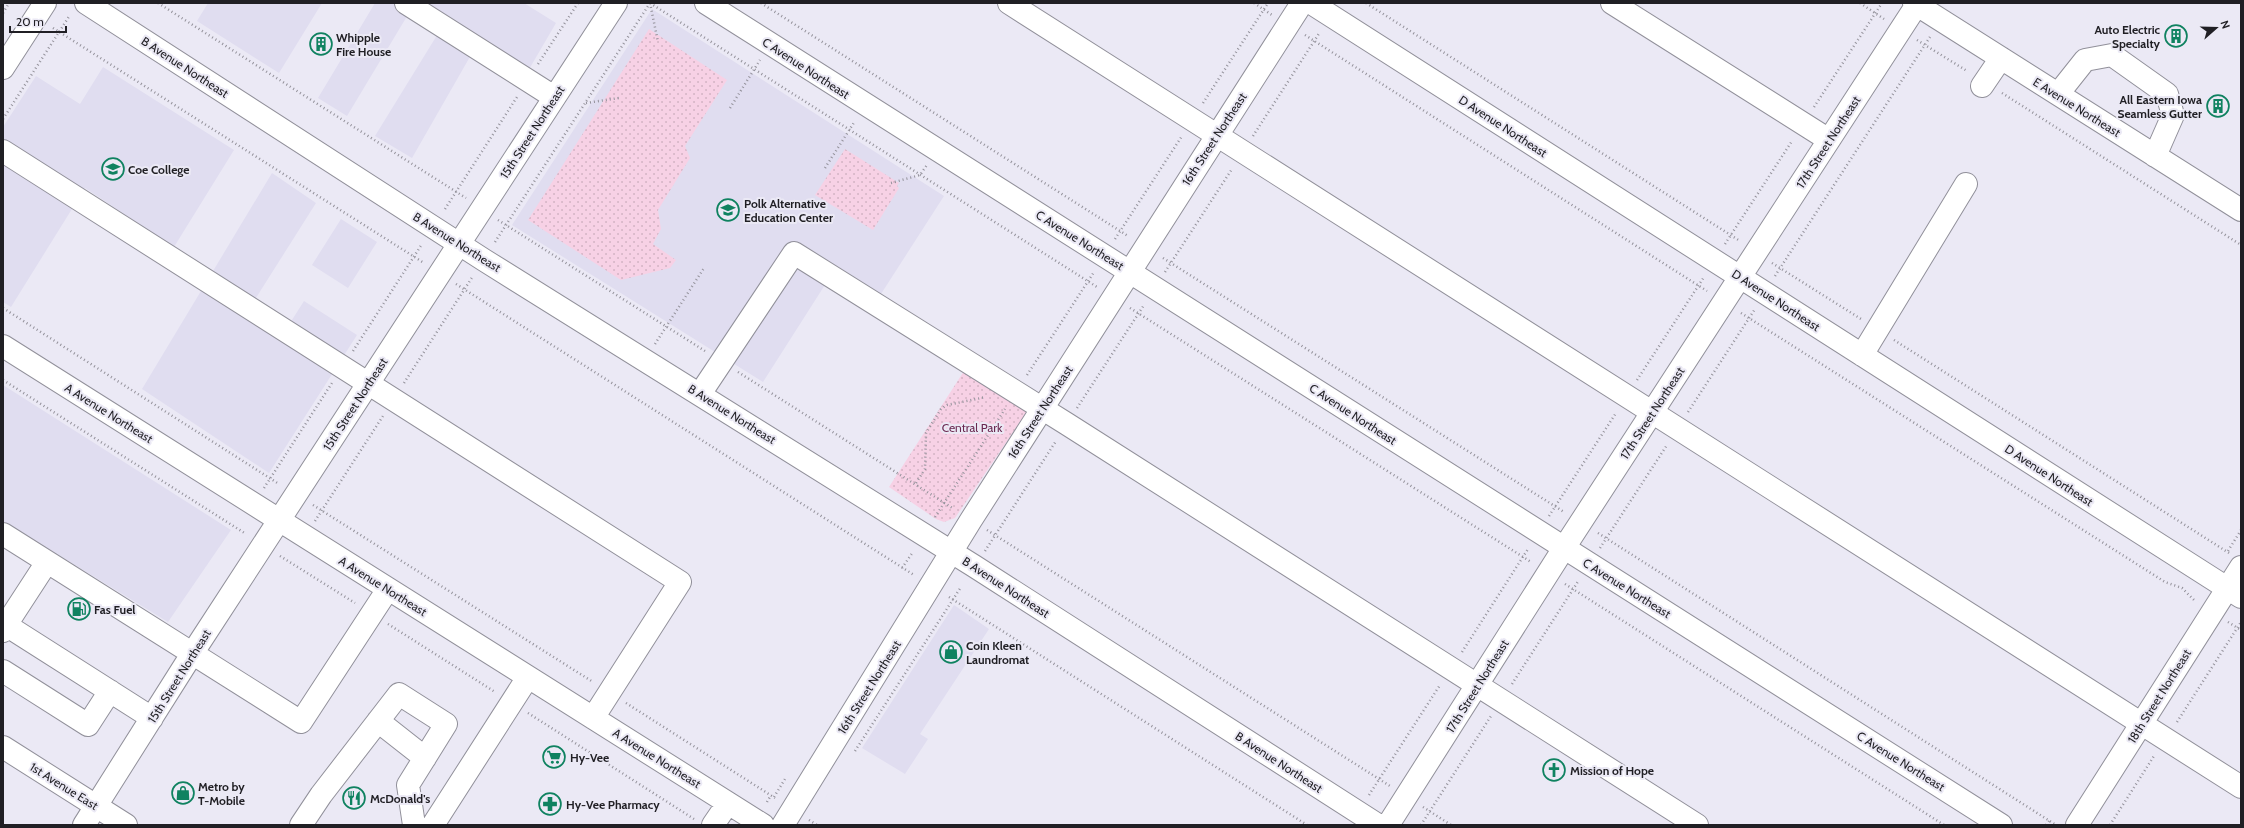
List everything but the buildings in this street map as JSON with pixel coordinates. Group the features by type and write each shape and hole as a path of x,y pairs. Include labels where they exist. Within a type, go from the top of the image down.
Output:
{"street":[{"path":"3,68 45,3"},
{"path":"406,3 554,97"},
{"name":"15th Street Northeast","path":"84,825 192,654 616,3"},
{"name":"C Avenue Northeast","path":"706,3 864,105 1130,271 2001,825"},
{"path":"1009,3 1653,411 2241,787"},
{"name":"16th Street Northeast","path":"783,825 971,520 1216,135 1302,3"},
{"name":"D Avenue Northeast","path":"1311,3 2234,593"},
{"path":"1612,3 1829,140"},
{"name":"17th Street Northeast","path":"1388,825 1564,548 1741,278 1916,4"},
{"name":"E Avenue Northeast","path":"1916,4 2241,210"},
{"name":"B Avenue Northeast","path":"78,9 700,394 1378,825"},
{"path":"2058,94 2085,60 2112,55 2167,94 2173,114 2155,156"},
{"path":"1983,84 2001,58"},
{"path":"3,150 680,582 593,718"},
{"path":"1862,355 1966,184"},
{"path":"700,394 794,253 1016,391 1697,825"},
{"name":"A Avenue Northeast","path":"3,346 763,825"},
{"path":"3,534 301,722 388,589"},
{"name":"18th Street Northeast","path":"2077,825 2142,724 2234,593 2231,558"},
{"path":"47,562 5,628 152,718"},
{"path":"3,670 88,725 110,691"},
{"path":"433,825 528,677"},
{"path":"301,825 321,795 400,694 446,724 408,785 414,825"},
{"path":"378,721 425,758"},
{"name":"1st Avenue East","path":"3,747 126,825"},
{"path":"705,823 728,803"}],"path":[{"path":"3,13 9,3"},
{"path":"158,3 469,201"},
{"path":"445,209 578,3"},
{"path":"650,3 1097,287"},
{"path":"495,242 650,3 658,42"},
{"path":"761,3 1131,237"},
{"path":"1254,3 1274,16"},
{"path":"1366,3 1745,244"},
{"path":"1860,3 1888,21"},
{"path":"3,119 59,32 78,9"},
{"path":"50,26 428,266"},
{"path":"1304,34 1709,292"},
{"path":"1774,278 1932,34"},
{"path":"1912,37 1983,84 2241,245"},
{"path":"730,108 770,45"},
{"path":"585,103 619,98"},
{"path":"825,168 864,105"},
{"path":"891,183 920,175 936,150"},
{"path":"1161,257 1566,514"},
{"path":"1766,259 1878,329 2231,558 2241,530"},
{"path":"645,360 704,268"},
{"path":"935,517 1096,269"},
{"path":"451,280 916,577"},
{"path":"1128,307 1533,564"},
{"path":"3,308 284,488"},
{"path":"1739,311 2165,582 2182,588 2191,598 2200,604"},
{"path":"3,380 252,538"},
{"path":"916,482 925,468 926,433 942,409 948,405 989,397"},
{"path":"307,501 775,798"},
{"path":"985,529 1391,787"},
{"path":"1596,532 2056,825"},
{"path":"902,568 914,551"},
{"path":"275,552 512,703 705,823"},
{"path":"1563,582 1944,825"},
{"path":"853,754 961,587"},
{"path":"949,597 1307,825"},
{"path":"2223,619 2241,630"},
{"path":"767,802 771,796"},
{"path":"1419,805 1451,825"},
{"path":"814,814 808,820 817,825"},
{"path":"2046,825 2049,821"}],"shaded area":[{"path":"208,3 322,3 279,73 197,21"},
{"path":"375,3 415,3 347,116 318,98"},
{"path":"419,3 524,3 556,23 528,71 479,41 412,158 375,136 447,19"},
{"name":"Polk Alternative Education Center","path":"652,9 944,196 881,294 837,266 763,382 512,225"},
{"name":"Coe College","path":"103,67 234,150 174,247 85,188 11,307 3,302 3,127 36,76 80,104"},
{"path":"272,173 316,203 254,301 290,323 304,301 357,335 269,473 142,389"},
{"path":"341,219 377,242 348,288 312,265"},
{"path":"3,385 231,530 168,622 3,521"},
{"path":"954,605 989,629 920,734 928,739 905,774 862,748"}],"green space":[{"path":"649,29 727,80 685,146 690,158 658,210 661,229 653,244 676,260 670,268 621,280 528,220"},
{"path":"845,149 899,183 897,186 899,188 873,230 815,195"},
{"name":"Central Park","path":"966,368 1028,410 955,518 944,522 936,519 889,487"}],"place":[{"name":"Auto Electric Specialty","path":"2176,36"},
{"name":"Whipple Fire House","path":"321,44"},
{"name":"All Eastern Iowa Seamless Gutter","path":"2218,106"},
{"name":"Coe College","path":"113,169"},
{"name":"Polk Alternative Education Center","path":"728,210"},
{"name":"Fas Fuel","path":"79,609"},
{"name":"Coin Kleen Laundromat","path":"951,652"},
{"name":"Hy-Vee","path":"554,757"},
{"name":"Mission of Hope","path":"1554,770"},
{"name":"Metro by T-Mobile","path":"183,793"},
{"name":"McDonald's","path":"354,798"},
{"name":"Hy-Vee Pharmacy","path":"550,804"}]}
